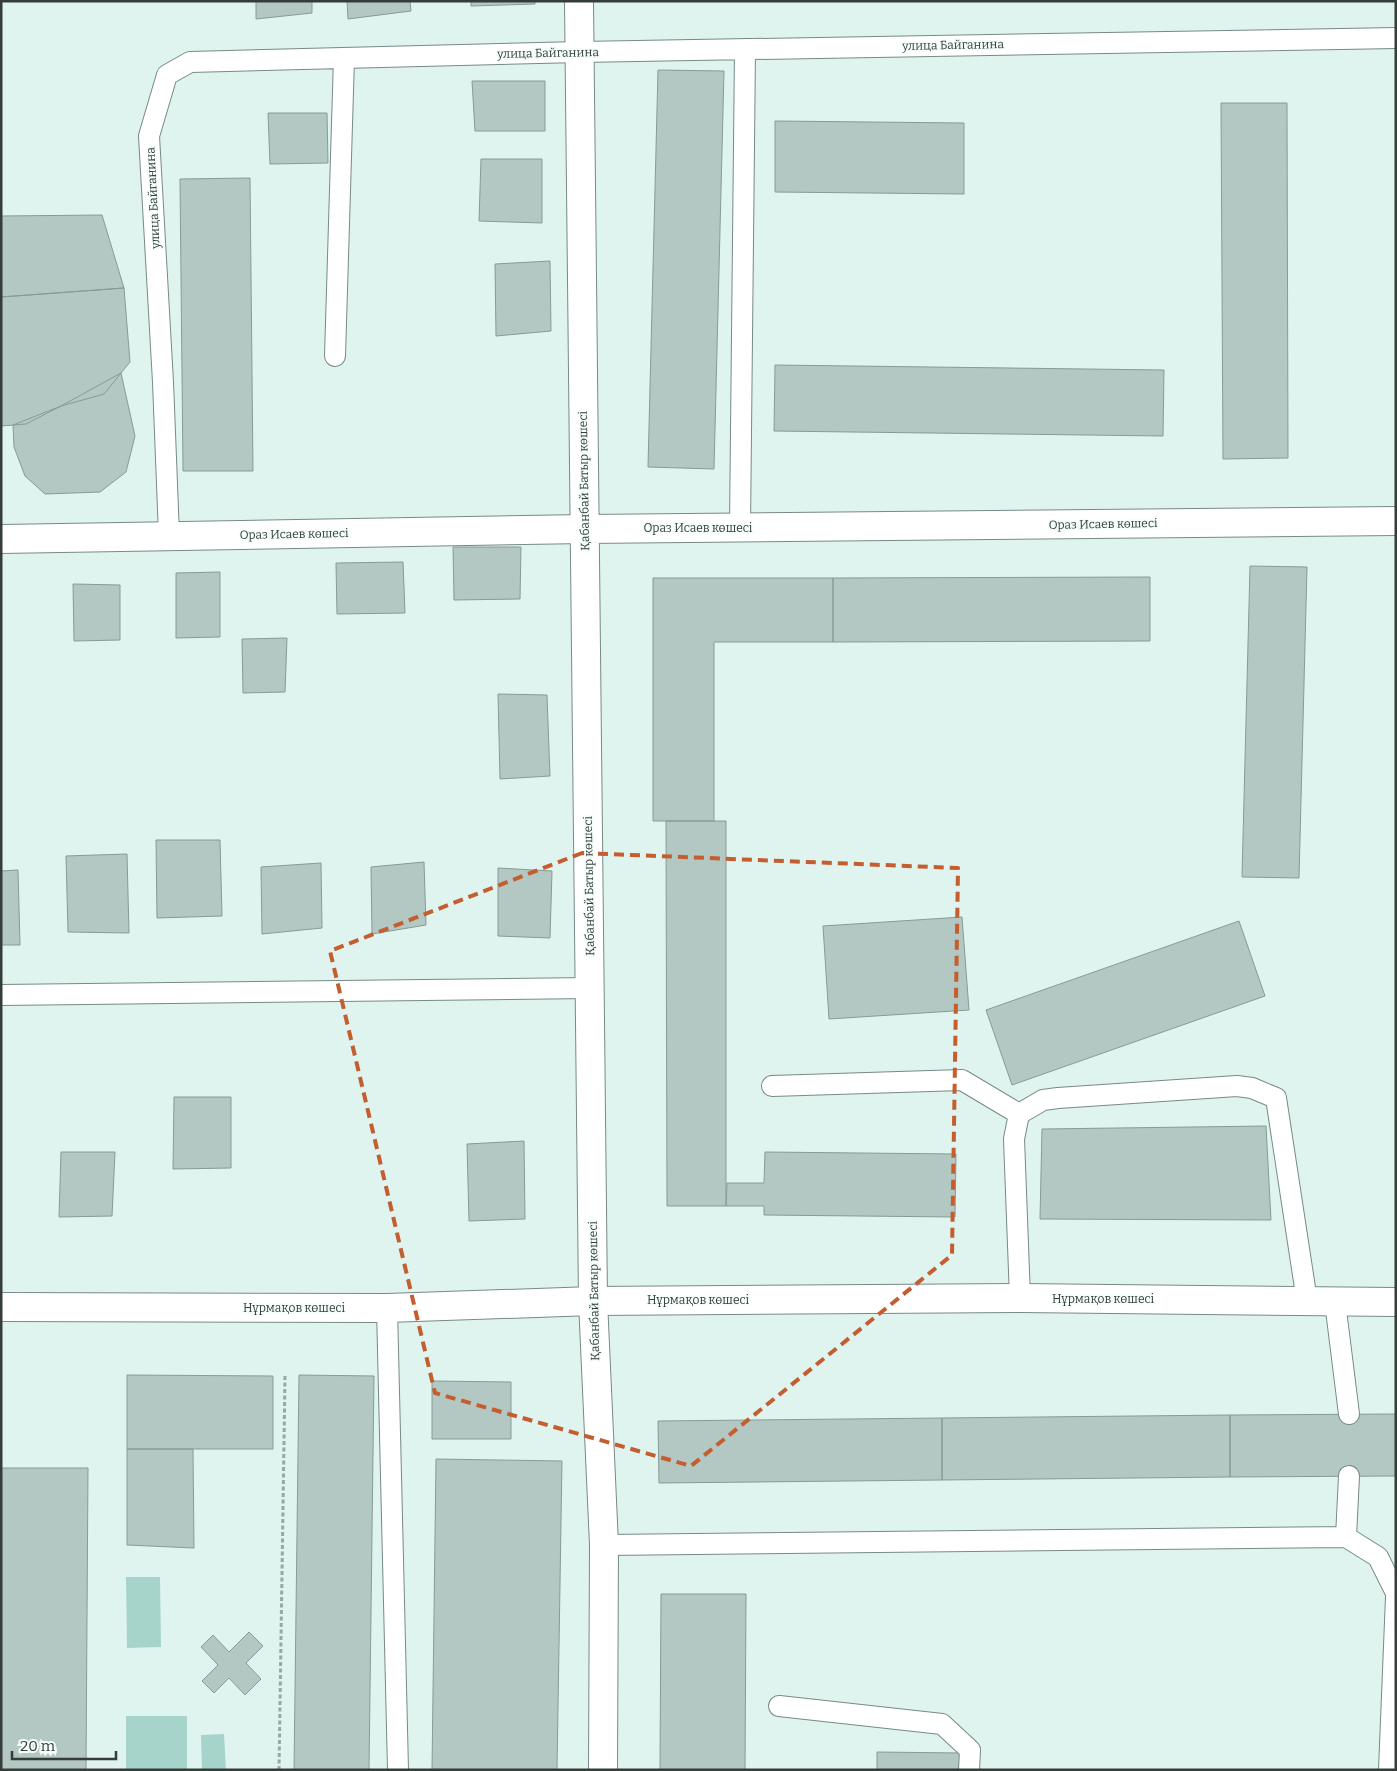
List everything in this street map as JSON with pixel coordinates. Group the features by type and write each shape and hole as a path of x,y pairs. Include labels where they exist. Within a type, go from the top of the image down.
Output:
{"street":[{"name":"Қабанбай Батыр көшесі","path":"579,1 593,1301 604,1545 603,1770"},
{"name":"Ораз Исаев көшесі","path":"1,539 585,529 1396,521"},
{"name":"Нұрмақов көшесі","path":"1,1307 387,1308 593,1301 1020,1298 1396,1302"}],"lane":[{"name":"улица Байганина","path":"169,536 163,382 149,136 167,75 190,62 580,52 1396,38"},
{"path":"740,528 745,49"},
{"path":"335,356 344,58"},
{"path":"1,995 590,988"},
{"path":"772,1086 962,1080 1019,1114"},
{"path":"1020,1298 1014,1139 1019,1114 1043,1100 1058,1098 1237,1086 1252,1088 1276,1098 1307,1300"},
{"path":"1335,1302 1349,1414"},
{"path":"387,1308 398,1770"},
{"path":"1346,1537 1349,1476"},
{"path":"604,1545 1346,1537 1378,1557 1396,1595 1389,1770"},
{"path":"778,1706 942,1724 970,1750 969,1770"}],"path":[{"path":"280,1770 285,1376"}],"highlighted area":[{"path":"582,853 958,868 952,1255 691,1466 435,1393 330,951"}],"green space":[{"path":"126,1577 160,1577 161,1647 127,1648"},
{"path":"126,1716 187,1716 187,1770 126,1770"},
{"path":"224,1734 226,1770 202,1770 201,1735"}],"building":[{"path":"256,1 312,1 312,13 256,19"},
{"path":"347,1 410,1 411,11 348,19"},
{"path":"471,1 535,1 535,4 471,6"},
{"path":"658,70 724,71 714,469 648,467"},
{"path":"472,81 545,81 545,131 475,131"},
{"path":"1221,103 1287,103 1288,458 1223,459"},
{"path":"268,113 327,113 328,163 270,164"},
{"path":"775,121 964,123 964,194 775,192"},
{"path":"481,159 542,159 542,223 479,221"},
{"path":"250,178 253,471 183,471 180,179"},
{"path":"102,215 124,288 1,297 1,216"},
{"path":"550,261 551,331 496,336 495,264"},
{"path":"124,288 130,362 104,394 61,406 26,424 1,426 1,297"},
{"path":"775,365 1164,370 1163,436 774,431"},
{"path":"121,373 135,436 126,472 100,492 45,494 25,476 14,447 13,425 61,406"},
{"path":"453,547 521,547 520,599 454,600"},
{"path":"403,562 405,613 337,614 336,563"},
{"path":"1250,566 1307,567 1299,878 1242,877"},
{"path":"220,572 220,637 176,638 176,573"},
{"path":"1150,577 1150,641 833,642 833,578"},
{"path":"653,578 833,578 833,642 714,642 714,821 653,821"},
{"path":"73,584 120,585 120,640 74,641"},
{"path":"287,638 285,692 243,693 242,639"},
{"path":"498,694 547,695 550,776 500,779"},
{"path":"666,821 726,821 726,1206 667,1206"},
{"path":"156,840 220,840 222,916 157,918"},
{"path":"127,854 129,933 68,932 66,856"},
{"path":"424,862 426,925 372,934 371,867"},
{"path":"321,863 322,928 262,934 261,867"},
{"path":"498,868 552,871 550,938 498,936"},
{"path":"18,870 20,945 1,945 1,871"},
{"path":"962,917 969,1010 829,1019 823,926"},
{"path":"1239,921 1265,996 1012,1085 986,1010"},
{"path":"174,1097 231,1097 231,1168 173,1169"},
{"path":"1266,1126 1271,1220 1040,1219 1042,1129"},
{"path":"524,1141 525,1219 469,1221 467,1144"},
{"path":"61,1152 115,1152 112,1216 59,1217"},
{"path":"765,1152 956,1154 955,1217 764,1215 764,1206 726,1206 727,1183 764,1183"},
{"path":"127,1375 273,1376 273,1449 127,1449"},
{"path":"299,1375 374,1376 369,1770 294,1770"},
{"path":"432,1381 511,1382 511,1439 432,1439"},
{"path":"1396,1414 1396,1476 1230,1477 1230,1415"},
{"path":"1230,1415 1230,1477 942,1480 942,1418"},
{"path":"942,1418 942,1480 659,1483 658,1421"},
{"path":"127,1449 193,1449 194,1548 127,1545"},
{"path":"436,1459 562,1461 557,1770 432,1770"},
{"path":"1,1468 88,1468 86,1770 1,1770"},
{"path":"661,1594 746,1594 745,1770 660,1770"},
{"path":"249,1632 263,1646 246,1663 261,1679 245,1695 229,1678 214,1693 202,1681 218,1665 201,1647 213,1635 229,1652"},
{"path":"877,1752 962,1753 962,1770 877,1770"}]}
